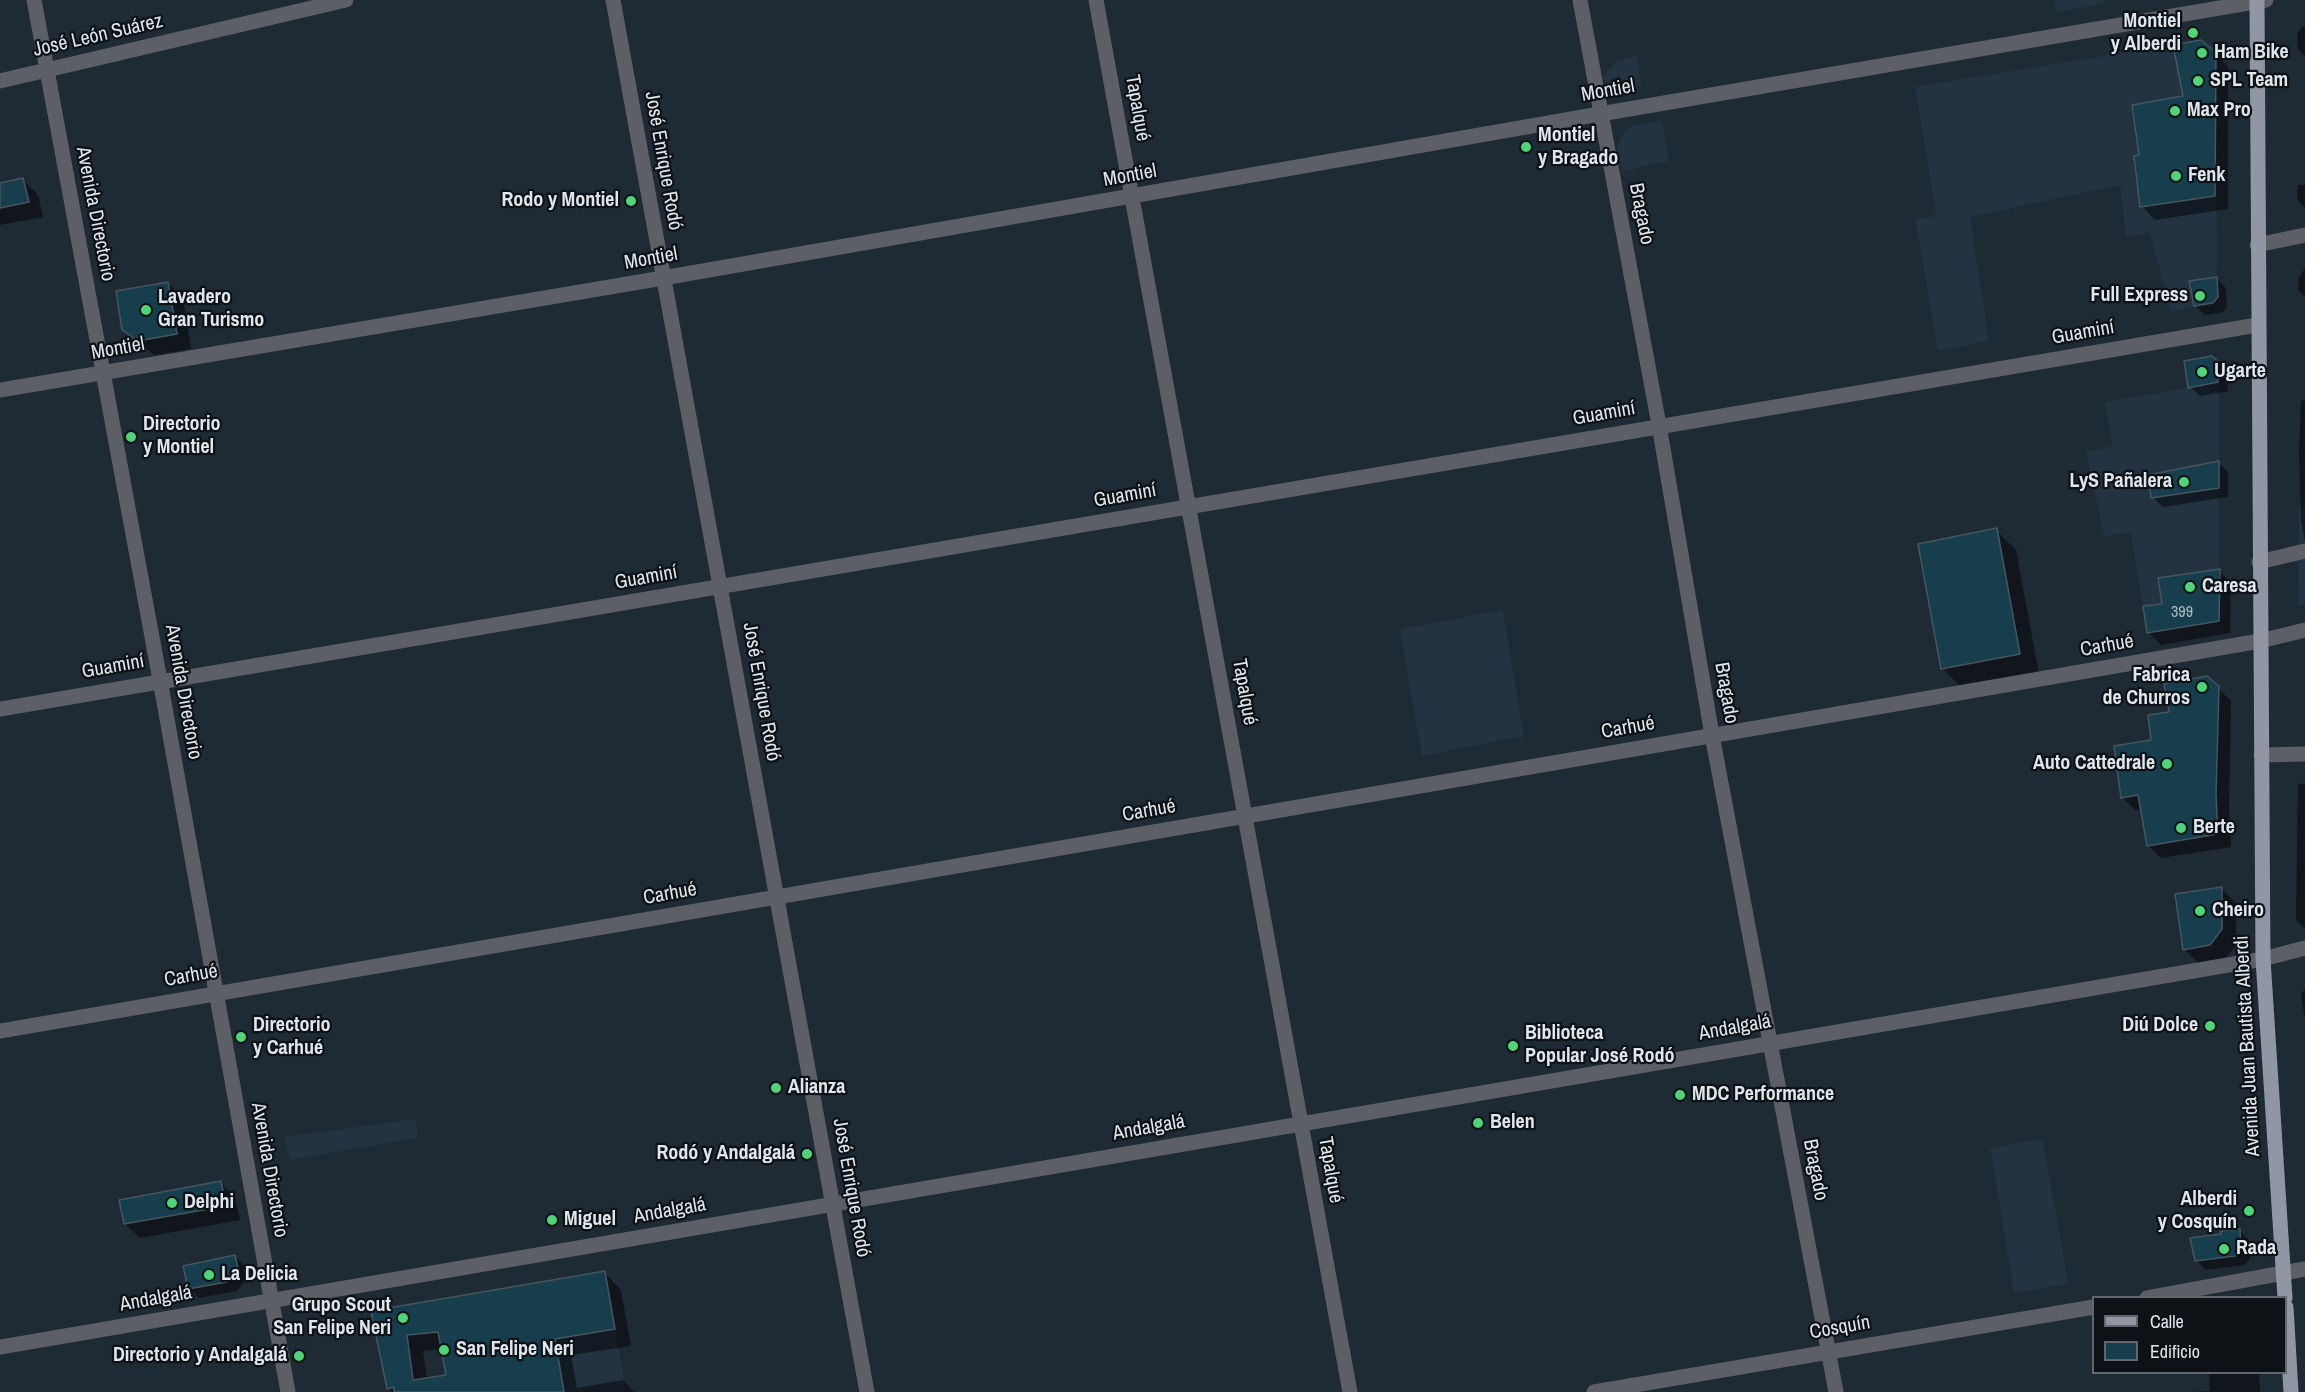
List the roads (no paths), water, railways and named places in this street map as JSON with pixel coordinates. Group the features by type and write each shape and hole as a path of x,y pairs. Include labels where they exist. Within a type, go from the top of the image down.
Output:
{"main road":[{"name":"Avenida Juan Bautista Alberdi","path":"2260,1 2257,325 2263,959 2285,1296"},
{"path":"2287,1324 2291,1392"}],"street":[{"name":"Avenida Directorio","path":"34,0 104,373 288,1392"},
{"name":"José León Suárez","path":"0,81 346,0"},
{"name":"José Enrique Rodó","path":"613,0 867,1392"},
{"name":"Tapalqué","path":"1096,0 1350,1392"},
{"name":"Bragado","path":"1580,0 1659,425 1712,735 1836,1392"},
{"name":"Montiel","path":"0,390 663,278 2260,1"},
{"path":"2257,245 2305,235"},
{"name":"Guaminí","path":"0,709 2257,325"},
{"path":"2259,562 2305,551"},
{"name":"Carhué","path":"0,1031 2260,641 2305,630"},
{"path":"2261,755 2305,754"},
{"name":"Andalgalá","path":"0,1347 2263,959 2305,948"},
{"path":"2158,1296 2305,1269"},
{"name":"Cosquín","path":"1594,1392 2092,1307"}],"place":[{"name":"Montiel y Alberdi","path":"2193,33"},
{"name":"Ham Bike","path":"2202,53"},
{"name":"SPL Team","path":"2198,81"},
{"name":"Max Pro","path":"2175,111"},
{"name":"Montiel y Bragado","path":"1526,147"},
{"name":"Fenk","path":"2176,176"},
{"name":"Rodo y Montiel","path":"631,201"},
{"name":"Full Express","path":"2200,296"},
{"name":"Lavadero Gran Turismo","path":"146,310"},
{"name":"Ugarte","path":"2202,372"},
{"name":"Directorio y Montiel","path":"131,437"},
{"name":"LyS Pañalera","path":"2184,482"},
{"name":"Caresa","path":"2190,587"},
{"name":"Fabrica de Churros","path":"2202,687"},
{"name":"Auto Cattedrale","path":"2167,764"},
{"name":"Berte","path":"2181,828"},
{"name":"Cheiro","path":"2200,911"},
{"name":"Diú Dolce","path":"2210,1026"},
{"name":"Directorio y Carhué","path":"241,1037"},
{"name":"Biblioteca Popular José Rodó","path":"1513,1046"},
{"name":"Alianza","path":"776,1088"},
{"name":"MDC Performance","path":"1680,1095"},
{"name":"Belen","path":"1478,1123"},
{"name":"Rodó y Andalgalá","path":"807,1154"},
{"name":"Delphi","path":"172,1203"},
{"name":"Alberdi y Cosquín","path":"2249,1211"},
{"name":"Miguel","path":"552,1220"},
{"name":"Rada","path":"2224,1249"},
{"name":"La Delicia","path":"209,1275"},
{"name":"Grupo Scout San Felipe Neri","path":"403,1318"},
{"name":"San Felipe Neri","path":"444,1350"},
{"name":"Directorio y Andalgalá","path":"299,1356"}]}
